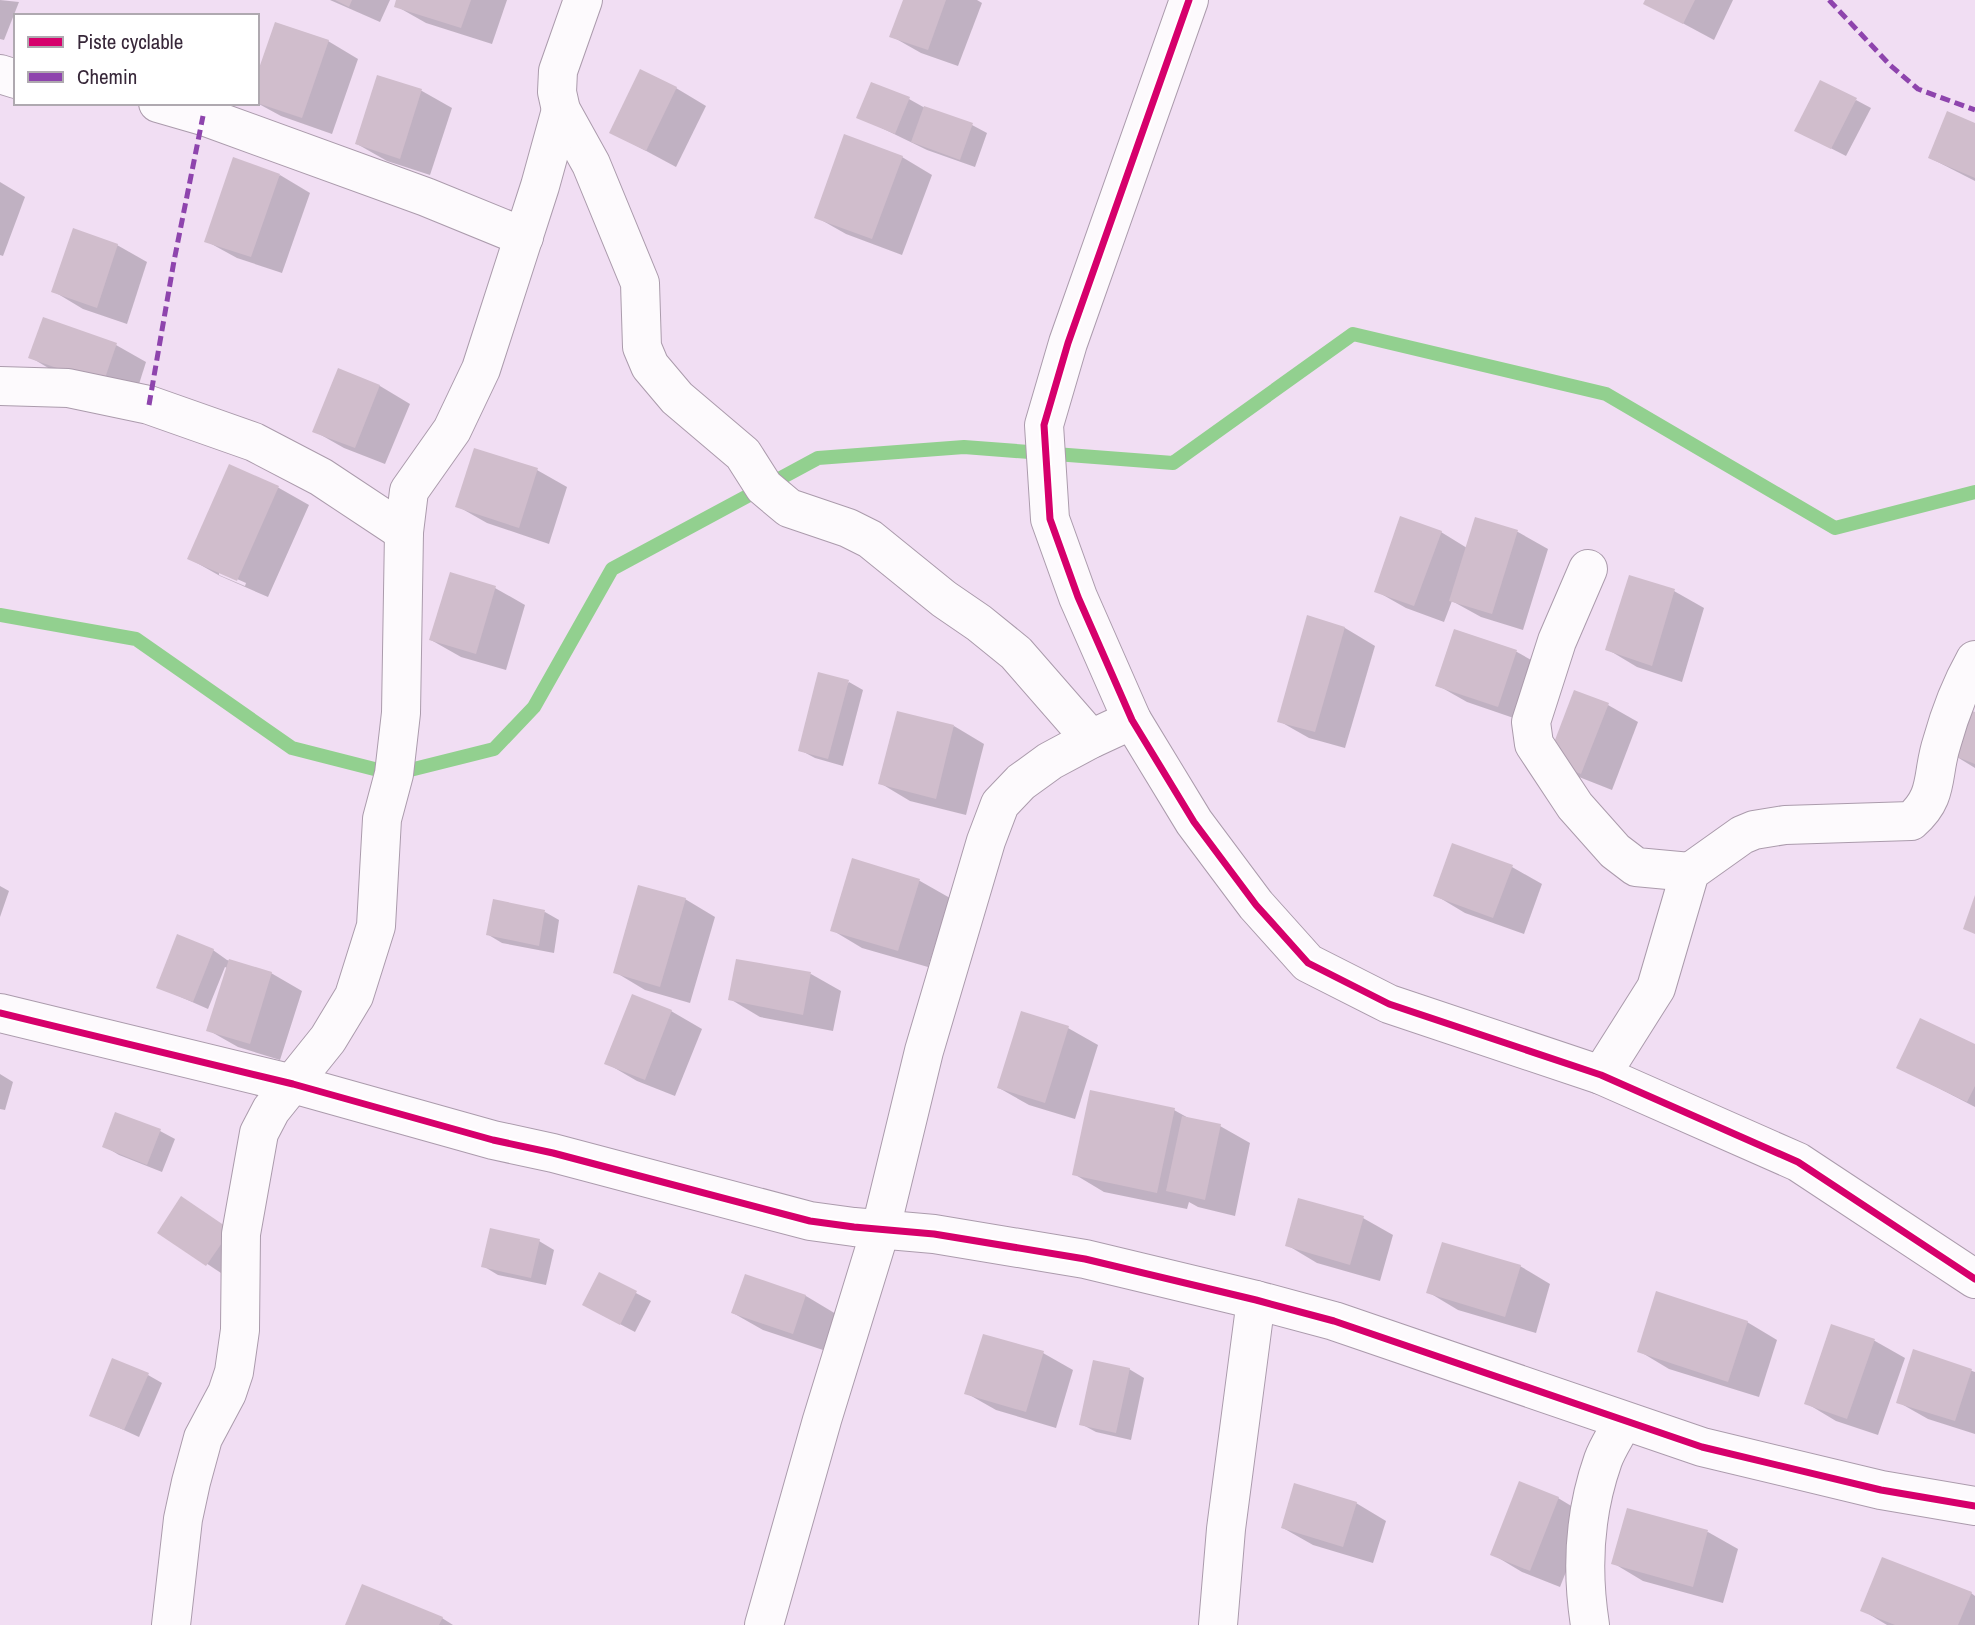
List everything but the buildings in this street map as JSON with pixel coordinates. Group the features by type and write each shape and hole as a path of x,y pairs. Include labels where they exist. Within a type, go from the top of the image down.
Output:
{"street":[{"path":"583,0 558,71 557,92 561,110 591,164 640,283 642,347 650,366 677,398 743,454 764,487 789,508 848,528 870,539 1016,653 1091,739"},
{"path":"1189,0 1068,342 1044,425 1050,519 1078,597 1132,720 1194,822 1256,905 1308,963 1389,1004 1601,1075 1798,1162 1975,1279"},
{"path":"165,105 204,116 426,197 524,237"},
{"path":"171,1625 183,1520 191,1482 203,1437 227,1393 234,1372 240,1329 242,1234 259,1133 271,1110 328,1039 354,996 376,926 382,819 394,774 401,713 404,533 409,491 452,430 481,369 524,237 561,110"},
{"path":"0,386 68,388 135,402 254,442 321,477 404,533"},
{"path":"1588,569 1557,641 1531,722 1534,744 1575,806 1615,852 1636,867 1690,872"},
{"path":"1601,1075 1657,988 1690,872 1742,835 1754,830 1785,825 1911,821 1926,808 1941,744 1964,680 1975,660"},
{"path":"764,1625 822,1420 881,1228 923,1051 986,841 1000,804 1021,782 1050,761 1132,720"},
{"path":"0,1013 293,1084 493,1140 553,1153 810,1221 934,1234 1085,1259 1256,1300 1334,1321 1702,1447 1881,1490 1975,1506"},
{"path":"1217,1625 1226,1529 1256,1300"},
{"path":"1590,1625 1584,1585 1585,1541 1592,1501 1604,1458 1623,1421"}],"waterway":[{"path":"0,615 136,639 292,748 394,774 494,749 534,707 612,569 818,458 964,447 1173,463 1353,334 1606,394 1835,528 1975,492"}],"marked path":[{"path":"1829,0 1890,65 1918,89 1975,110"},
{"path":"149,405 203,116"}],"cycle path":[{"path":"1189,0 1068,343 1044,425 1050,519 1078,597 1132,720 1194,822 1256,905 1308,963 1389,1004 1601,1075 1798,1162 1975,1279"},
{"path":"0,1013 293,1084 493,1140 553,1153 810,1221 934,1234 1085,1259 1256,1300 1334,1321 1702,1447 1881,1490 1975,1506"}]}
